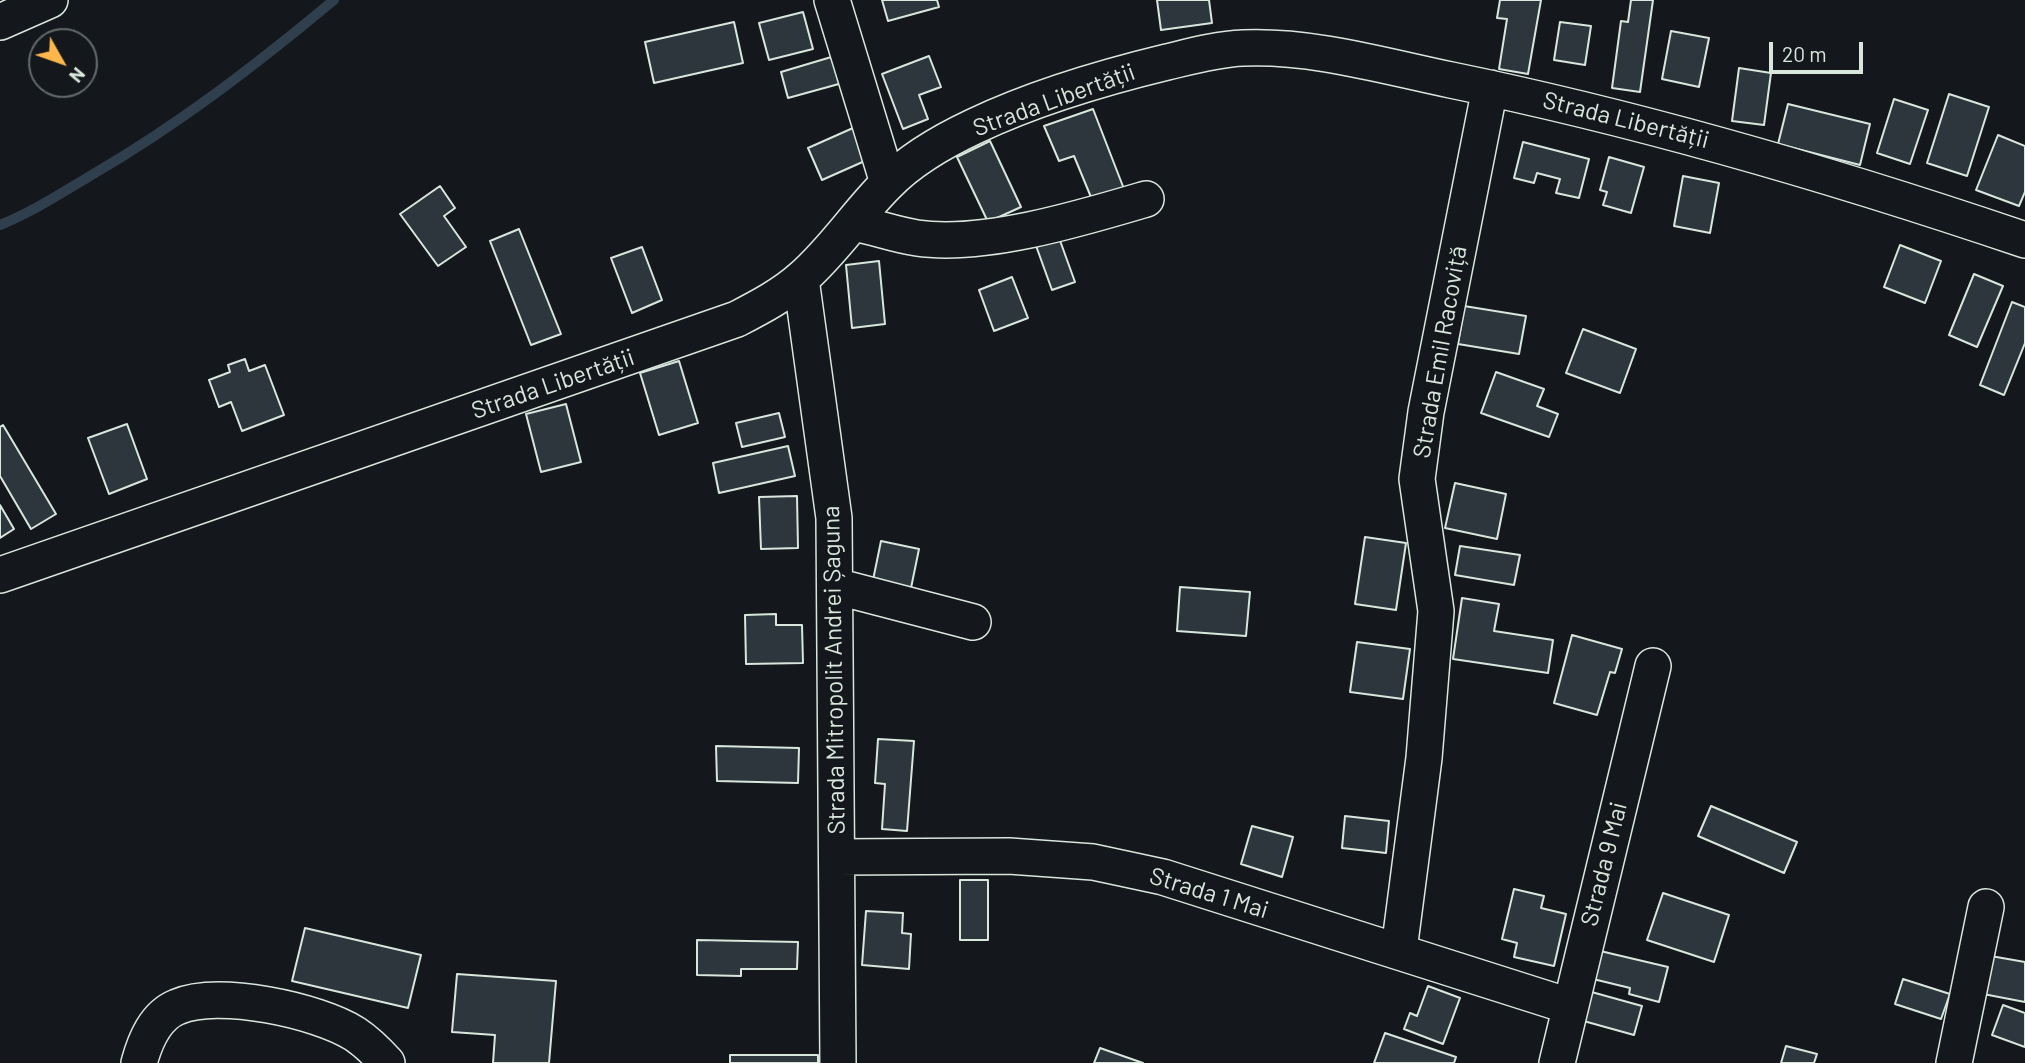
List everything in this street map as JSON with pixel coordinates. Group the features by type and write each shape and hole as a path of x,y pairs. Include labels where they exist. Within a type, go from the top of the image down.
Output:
{"street":[{"path":"0,22 50,0"},
{"path":"832,0 888,183"},
{"name":"Strada Libertății","path":"0,575 737,318 770,302 801,279 888,183 914,160 935,148 1019,107 1078,86 1202,54 1242,48 1287,50 1575,105 1692,135 1896,196 2025,240"},
{"name":"Strada Emil Racoviță","path":"1399,950 1424,758 1436,611 1417,479 1426,412 1490,88"},
{"path":"854,223 916,238 953,240 1089,216 1146,199"},
{"name":"Strada Mitropolit Andrei Șaguna","path":"801,279 834,518 838,1063"},
{"path":"835,586 972,622"},
{"name":"Strada 9 Mai","path":"1557,1063 1653,666"},
{"name":"Strada 1 Mai","path":"837,857 1009,856 1093,862 1163,877 1569,1006"},
{"path":"1954,1063 1986,907"},
{"path":"139,1063 144,1044 157,1022 176,1007 205,1000 253,1003 315,1018 354,1033 387,1063"}],"building":[{"path":"882,0 937,0 939,7 888,21"},
{"path":"1157,0 1209,0 1212,23 1161,30"},
{"path":"1500,0 1541,0 1528,74 1499,69 1507,19 1497,18"},
{"path":"1631,0 1653,0 1640,92 1612,88 1621,21 1628,22"},
{"path":"803,12 813,49 769,60 759,23"},
{"path":"734,22 743,63 654,83 645,42"},
{"path":"1560,22 1591,26 1585,65 1554,60"},
{"path":"1671,31 1709,38 1699,87 1662,79"},
{"path":"838,55 846,82 788,98 781,72"},
{"path":"929,56 941,87 919,95 928,119 903,129 882,74"},
{"path":"1739,68 1771,73 1764,125 1732,121"},
{"path":"1949,94 1989,107 1967,176 1927,163"},
{"path":"1894,99 1928,110 1910,164 1877,153"},
{"path":"1788,104 1870,124 1860,165 1778,144"},
{"path":"1093,109 1124,189 1093,202 1074,156 1059,161 1044,126"},
{"path":"853,128 867,160 822,180 808,148"},
{"path":"1998,135 2025,146 2025,192 2019,206 1976,190"},
{"path":"990,141 1021,207 988,222 957,157"},
{"path":"1523,142 1589,159 1579,198 1556,193 1560,179 1537,173 1534,183 1514,178"},
{"path":"1609,157 1644,167 1631,213 1603,205 1607,192 1600,190"},
{"path":"1683,176 1719,183 1710,233 1674,226"},
{"path":"440,186 455,208 444,216 466,247 438,266 400,214"},
{"path":"519,229 561,334 531,345 490,241"},
{"path":"1058,235 1075,282 1052,290 1035,243"},
{"path":"1900,245 1941,261 1925,303 1884,287"},
{"path":"642,247 662,300 632,313 611,258"},
{"path":"879,261 885,324 852,328 846,265"},
{"path":"1974,274 2003,286 1977,347 1949,335"},
{"path":"1012,277 1028,318 994,331 979,290"},
{"path":"2012,302 2025,307 2025,343 2004,395 1980,385"},
{"path":"1464,306 1526,316 1519,354 1458,344"},
{"path":"1583,329 1636,349 1620,393 1566,373"},
{"path":"245,359 249,371 265,365 284,415 242,431 231,402 219,407 209,380 230,372 228,365"},
{"path":"679,361 698,423 659,435 640,373"},
{"path":"1496,372 1544,389 1537,406 1558,414 1549,437 1481,413"},
{"path":"566,404 581,462 541,472 526,414"},
{"path":"779,413 785,437 742,447 736,423"},
{"path":"127,424 147,479 109,494 88,438"},
{"path":"3,425 56,514 31,529 0,476 0,427"},
{"path":"788,446 795,476 719,493 713,463"},
{"path":"1455,483 1506,494 1497,539 1445,528"},
{"path":"797,496 798,548 761,549 759,497"},
{"path":"0,505 14,529 0,538"},
{"path":"1365,537 1406,543 1396,610 1355,604"},
{"path":"881,541 919,549 911,588 873,580"},
{"path":"1460,546 1520,555 1514,585 1455,575"},
{"path":"1180,587 1250,592 1246,636 1177,631"},
{"path":"1462,598 1499,604 1494,631 1553,640 1548,673 1453,659"},
{"path":"776,614 776,625 802,625 803,663 746,664 745,615"},
{"path":"1572,635 1622,649 1615,673 1610,672 1597,715 1554,703"},
{"path":"1357,642 1410,649 1403,699 1350,692"},
{"path":"878,739 914,741 907,831 882,829 885,784 875,783"},
{"path":"716,746 799,748 798,783 717,781"},
{"path":"1711,806 1797,842 1784,873 1698,836"},
{"path":"1345,816 1389,821 1386,853 1342,848"},
{"path":"1252,826 1293,837 1282,877 1241,864"},
{"path":"960,880 988,880 988,940 960,940"},
{"path":"1514,889 1544,896 1541,908 1566,914 1554,966 1514,957 1517,943 1502,939"},
{"path":"1663,893 1729,915 1714,962 1647,940"},
{"path":"866,911 903,913 902,933 911,934 909,969 862,965"},
{"path":"305,928 421,955 408,1008 292,981"},
{"path":"697,940 798,942 797,969 741,969 741,976 697,975"},
{"path":"1596,950 1668,967 1659,1002 1629,994 1630,988 1589,978"},
{"path":"1985,955 2025,962 2025,1002 1978,993"},
{"path":"457,974 556,981 549,1063 493,1063 495,1035 452,1032"},
{"path":"1903,979 1950,994 1941,1019 1895,1004"},
{"path":"1428,986 1460,998 1443,1044 1404,1029 1410,1013 1417,1016"},
{"path":"1588,991 1642,1006 1634,1035 1580,1020"},
{"path":"2003,1005 2025,1013 2025,1047 1992,1035"},
{"path":"1385,1033 1456,1057 1454,1063 1374,1063"},
{"path":"1786,1046 1817,1054 1814,1063 1781,1063"},
{"path":"1100,1048 1143,1063 1094,1063"},
{"path":"730,1055 818,1055 818,1063 730,1063"}],"waterway":[{"path":"0,225 46,202 154,136 246,71 334,0"}]}
